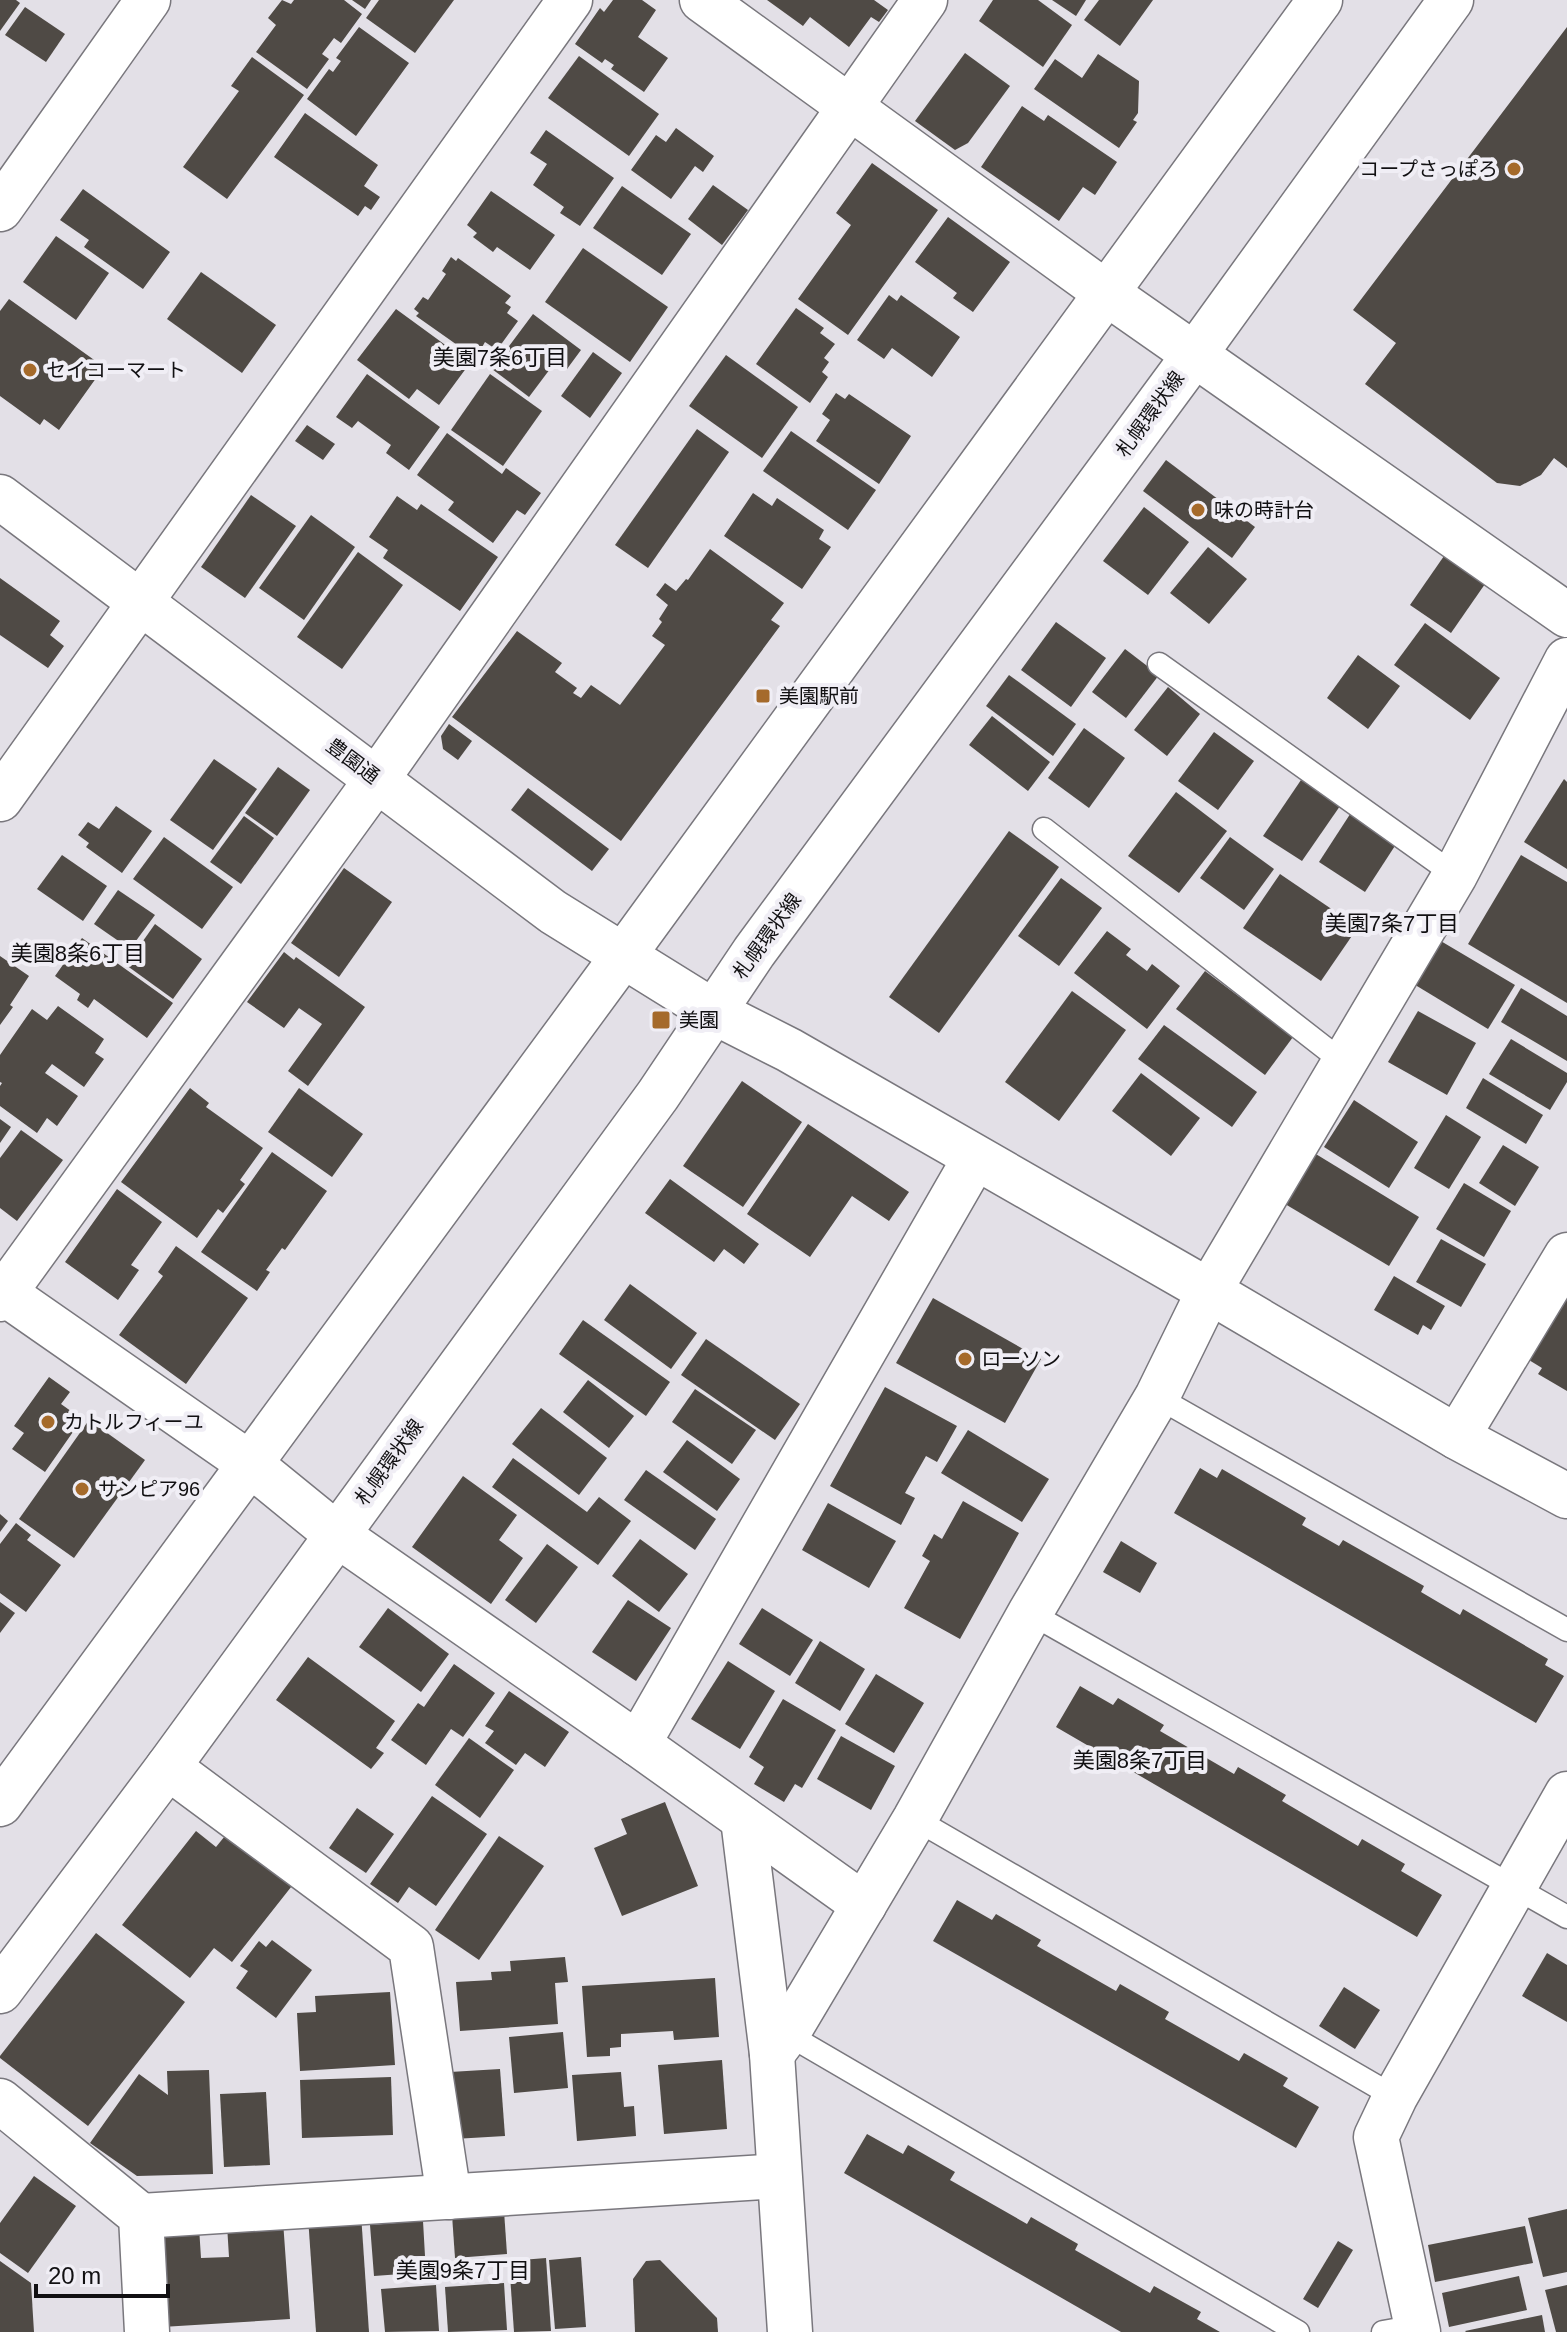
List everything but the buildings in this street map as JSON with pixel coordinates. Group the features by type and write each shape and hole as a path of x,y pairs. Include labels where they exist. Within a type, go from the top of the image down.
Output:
{"street":[{"path":"0,209 148,0"},
{"path":"0,799 570,0"},
{"path":"702,0 1105,292 1567,615"},
{"path":"864,1905 336,1534 250,1464 2,1294 377,779 925,0"},
{"path":"0,1804 1320,0"},
{"name":"札幌環状線","path":"0,1991 168,1767 658,1095 754,952 1195,354 1451,0"},
{"name":"豊園通","path":"0,497 553,912 714,1012 789,1050 1457,1437 1567,1496"},
{"path":"780,2044 915,1819 1030,1613 1157,1397 1209,1291 1455,875 1567,660"},
{"path":"638,1744 975,1158"},
{"path":"1457,1437 1567,1255"},
{"path":"168,1767 411,1947 449,2197"},
{"path":"1406,2330 1376,2137 1395,2097 1567,1794"},
{"path":"743,1819 780,2044 779,2176 790,2332"},
{"path":"0,2101 141,2216 779,2176"},
{"path":"141,2216 147,2332"}],"lane":[{"path":"1159,664 1455,875"},
{"path":"1044,829 1343,1062"},
{"path":"1157,1397 1567,1630"},
{"path":"1030,1613 1567,1917"},
{"path":"915,1819 1395,2097"},
{"path":"780,2044 1298,2332"}],"place":[{"name":"コープさっぽろ","path":"1514,169"},
{"name":"セイコーマート","path":"30,370"},
{"name":"味の時計台","path":"1198,510"},
{"name":"美園駅前","path":"763,696"},
{"name":"美園","path":"661,1020"},
{"name":"ローソン","path":"965,1359"},
{"name":"カトルフィーユ","path":"48,1422"},
{"name":"サンピア96","path":"82,1489"}],"district":[{"name":"美園7条6丁目","path":"500,357"},
{"name":"美園7条7丁目","path":"1392,923"},
{"name":"美園8条6丁目","path":"78,953"},
{"name":"美園8条7丁目","path":"1140,1760"},
{"name":"美園9条7丁目","path":"463,2270"}]}
